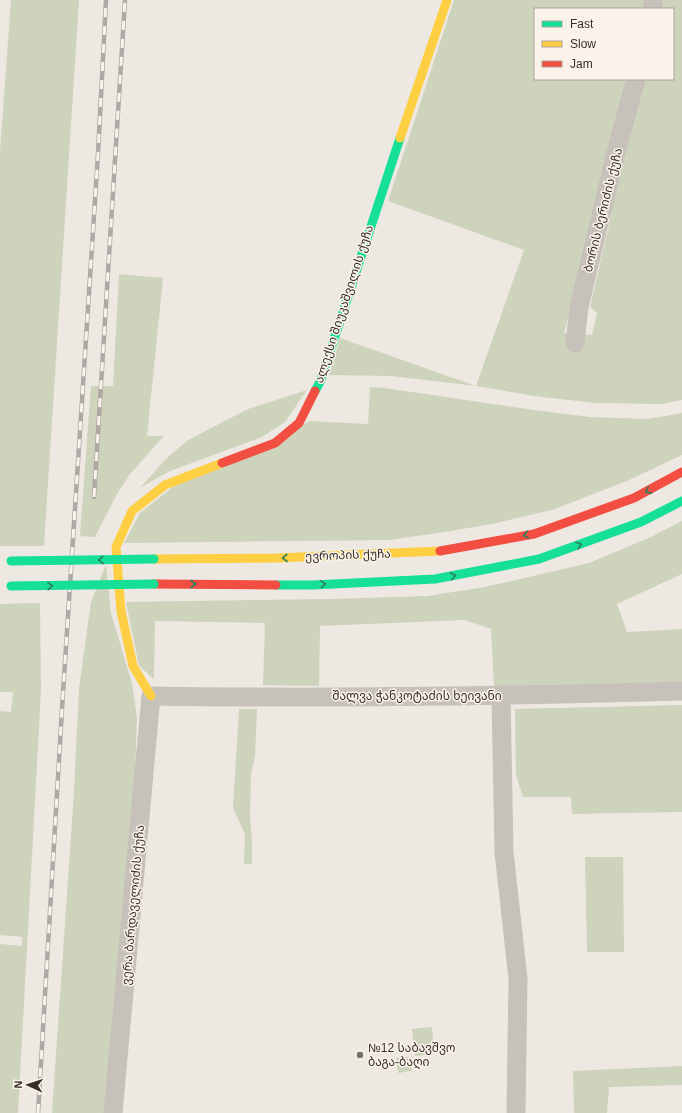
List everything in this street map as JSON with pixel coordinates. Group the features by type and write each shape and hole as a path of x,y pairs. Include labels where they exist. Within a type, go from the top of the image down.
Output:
{"main road":[{"name":"ალექსი შიუკაშვილის ქუჩა","path":"151,696 133,666 121,611 116,547 132,511 165,485 275,443 299,423 320,382 378,202 447,0"},
{"name":"ევროპის ქუჩა","path":"0,561 277,558 436,552 534,534 634,498 682,472"},
{"path":"0,586 154,584 312,585 435,579 539,558 642,522 682,501"}],"street":[{"name":"ბორის ბერიძის ქუჩა","path":"575,343 579,307 617,148 636,80"},
{"name":"შალვა ჭანკოტაძის ხეივანი","path":"151,696 501,696 682,691"},
{"name":"ვერა ბარდაველიძის ქუჩა","path":"113,1113 151,696"},
{"path":"501,696 504,852 518,979 516,1113"}],"green space":[{"path":"11,0 79,0 44,546 0,546 0,152"},
{"path":"454,0 649,0 649,8 534,8 534,80 632,80 564,333 592,335 597,313 590,307 611,216 611,202 644,80 674,80 674,8 660,8 660,0 682,0 682,400 661,404 595,403 534,396 476,386 524,250 388,201"},
{"path":"119,274 163,278 147,436 164,436 130,474 117,494 95,537 80,536 91,386 113,386"},
{"path":"340,338 476,386 391,376 329,375"},
{"path":"370,387 590,417 648,419 682,413 682,455 629,480 555,509 497,523 445,532 389,540 124,543 140,513 173,487 310,421 368,424"},
{"path":"307,390 285,422 262,437 170,471 140,488 166,459 188,440 248,409"},
{"path":"682,521 682,574 617,604 627,632 682,629 682,682 494,686 491,629 465,620 320,626 319,686 263,685 265,623 155,621 154,679 139,666 126,602 427,596 485,587 589,563 651,537"},
{"path":"106,564 111,613 132,683 137,718 132,858 106,1113 52,1113 74,791 79,688 91,602"},
{"path":"40,603 41,690 18,1113 0,1113 0,944 22,946 22,937 0,935 0,711 11,712 13,692 0,692 0,604"},
{"path":"682,705 682,812 572,814 571,797 523,797 516,775 515,709"},
{"path":"239,709 257,709 255,756 251,774 250,816 252,864 244,864 245,834 233,808"},
{"path":"585,857 623,857 624,952 587,952"},
{"path":"432,1027 434,1054 415,1056 412,1029"},
{"path":"411,1057 412,1071 398,1073 396,1058"},
{"path":"682,1066 682,1085 609,1087 607,1113 574,1113 573,1071"}],"railway":[{"path":"38,1113 63,693 98,154 106,0"},
{"path":"94,497 125,0"}],"traffic: fast":[{"path":"315,391 320,382 400,138"},
{"path":"276,585 313,585 435,579 539,559 641,522 682,501"},
{"path":"11,561 154,559"},
{"path":"11,586 154,584"}],"traffic: slow":[{"path":"400,138 447,0"},
{"path":"151,696 133,666 121,611 116,547 132,511 165,485 222,463"},
{"path":"154,559 277,558 440,551"}],"traffic: jam":[{"path":"222,463 275,443 299,423 315,391"},
{"path":"440,551 534,534 634,498 682,472"},
{"path":"154,584 276,585"}],"place":[{"name":"№12 საბავშვო ბაგა-ბაღი","path":"360,1055"}]}
